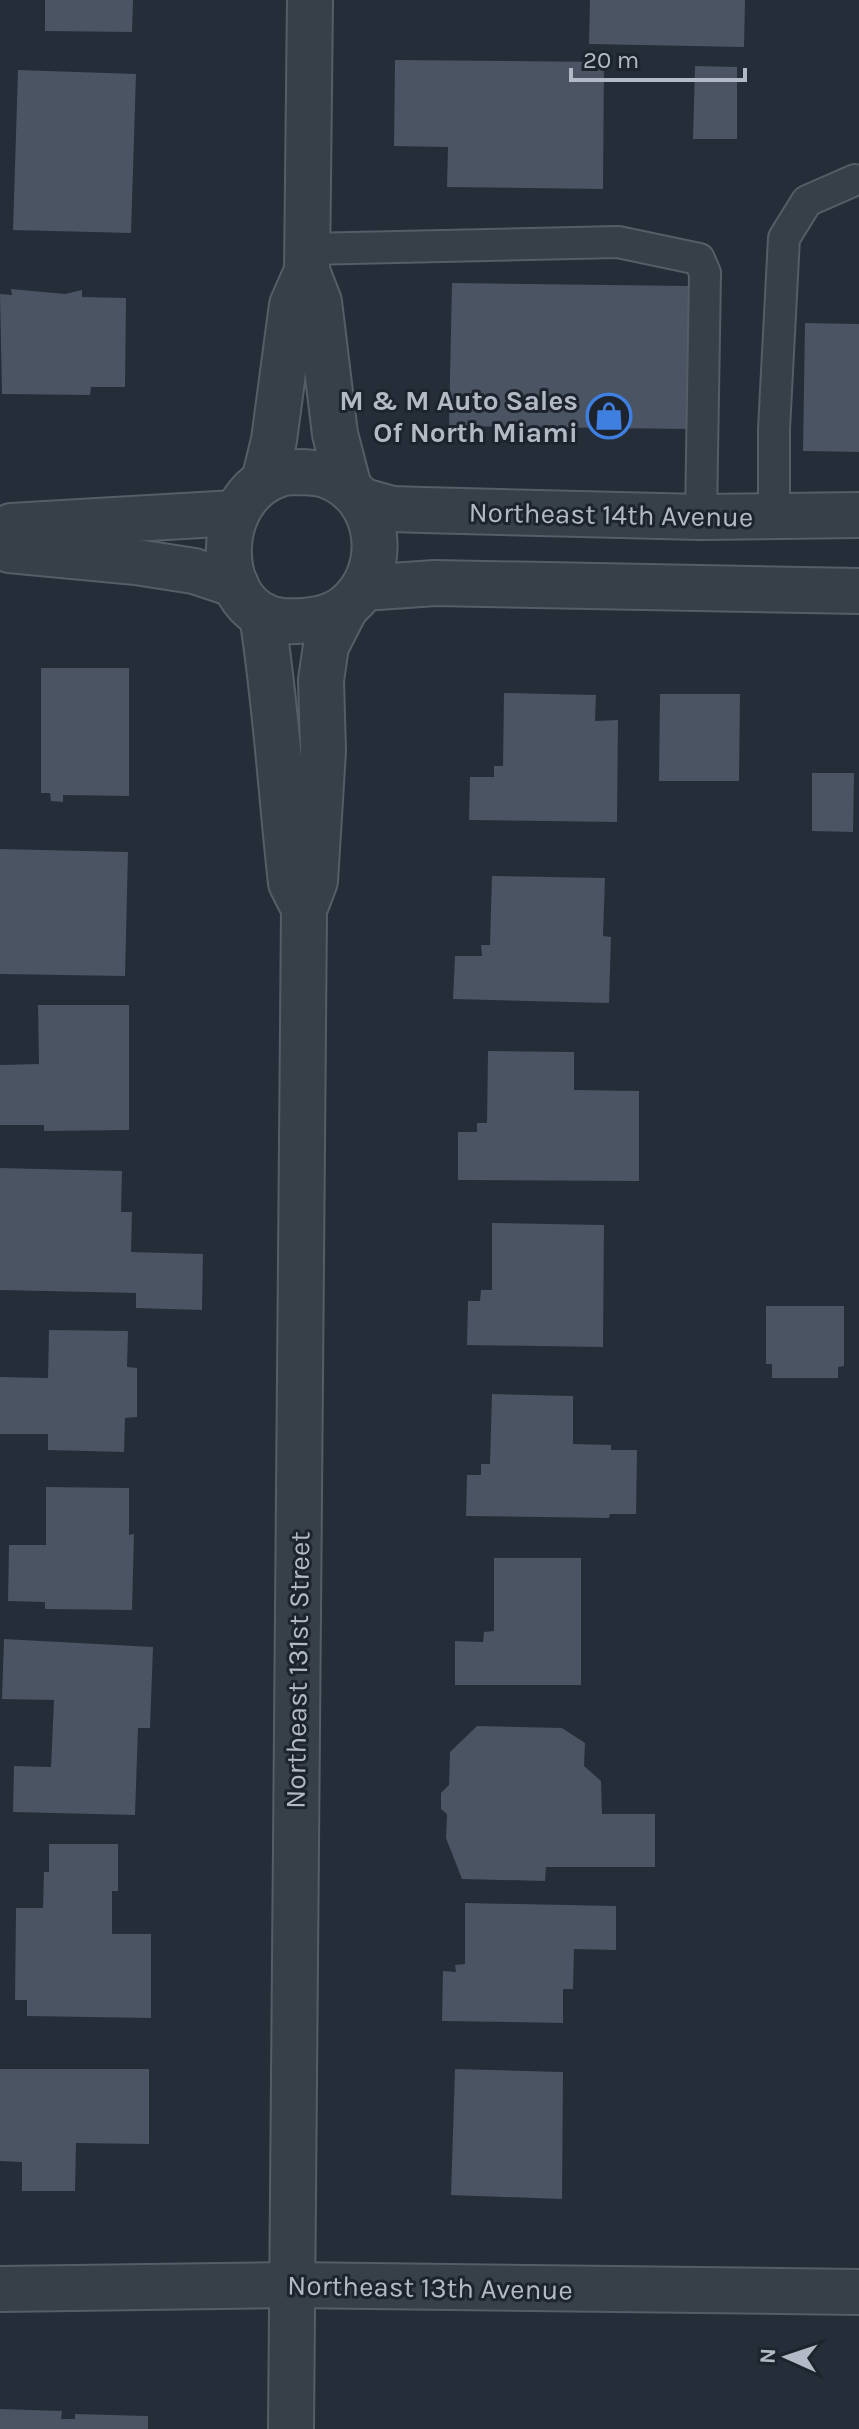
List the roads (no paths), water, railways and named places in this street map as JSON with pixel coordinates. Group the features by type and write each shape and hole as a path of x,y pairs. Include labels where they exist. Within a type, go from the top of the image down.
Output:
{"street":[{"path":"264,481 274,440 292,305 306,260 310,0"},
{"path":"0,544 9,550 136,562 194,571 249,600 280,621 327,617 354,598 371,569 375,547 372,523 356,495 335,434 319,302 306,260"},
{"path":"249,600 230,567 228,542 235,513 247,495 264,481 282,473 304,472 328,476 356,495"},
{"name":"Northeast 14th Avenue","path":"356,495 392,509 701,517 859,515"},
{"path":"0,532 11,526 235,513"},
{"path":"354,598 435,583 859,591"},
{"name":"Northeast 131st Street","path":"291,2429 304,910 315,881 323,751 322,669 326,646 354,598"},
{"name":"Northeast 131st Street","path":"249,600 272,678 291,883 304,910"},
{"name":"Northeast 13th Avenue","path":"0,2289 292,2285 859,2292"}],"lane":[{"path":"774,517 774,429 784,238 807,201 855,180"},
{"path":"306,260 618,242 699,259 705,273 701,517"}],"place":[{"name":"M & M Auto Sales Of North Miami","path":"609,416"}]}
